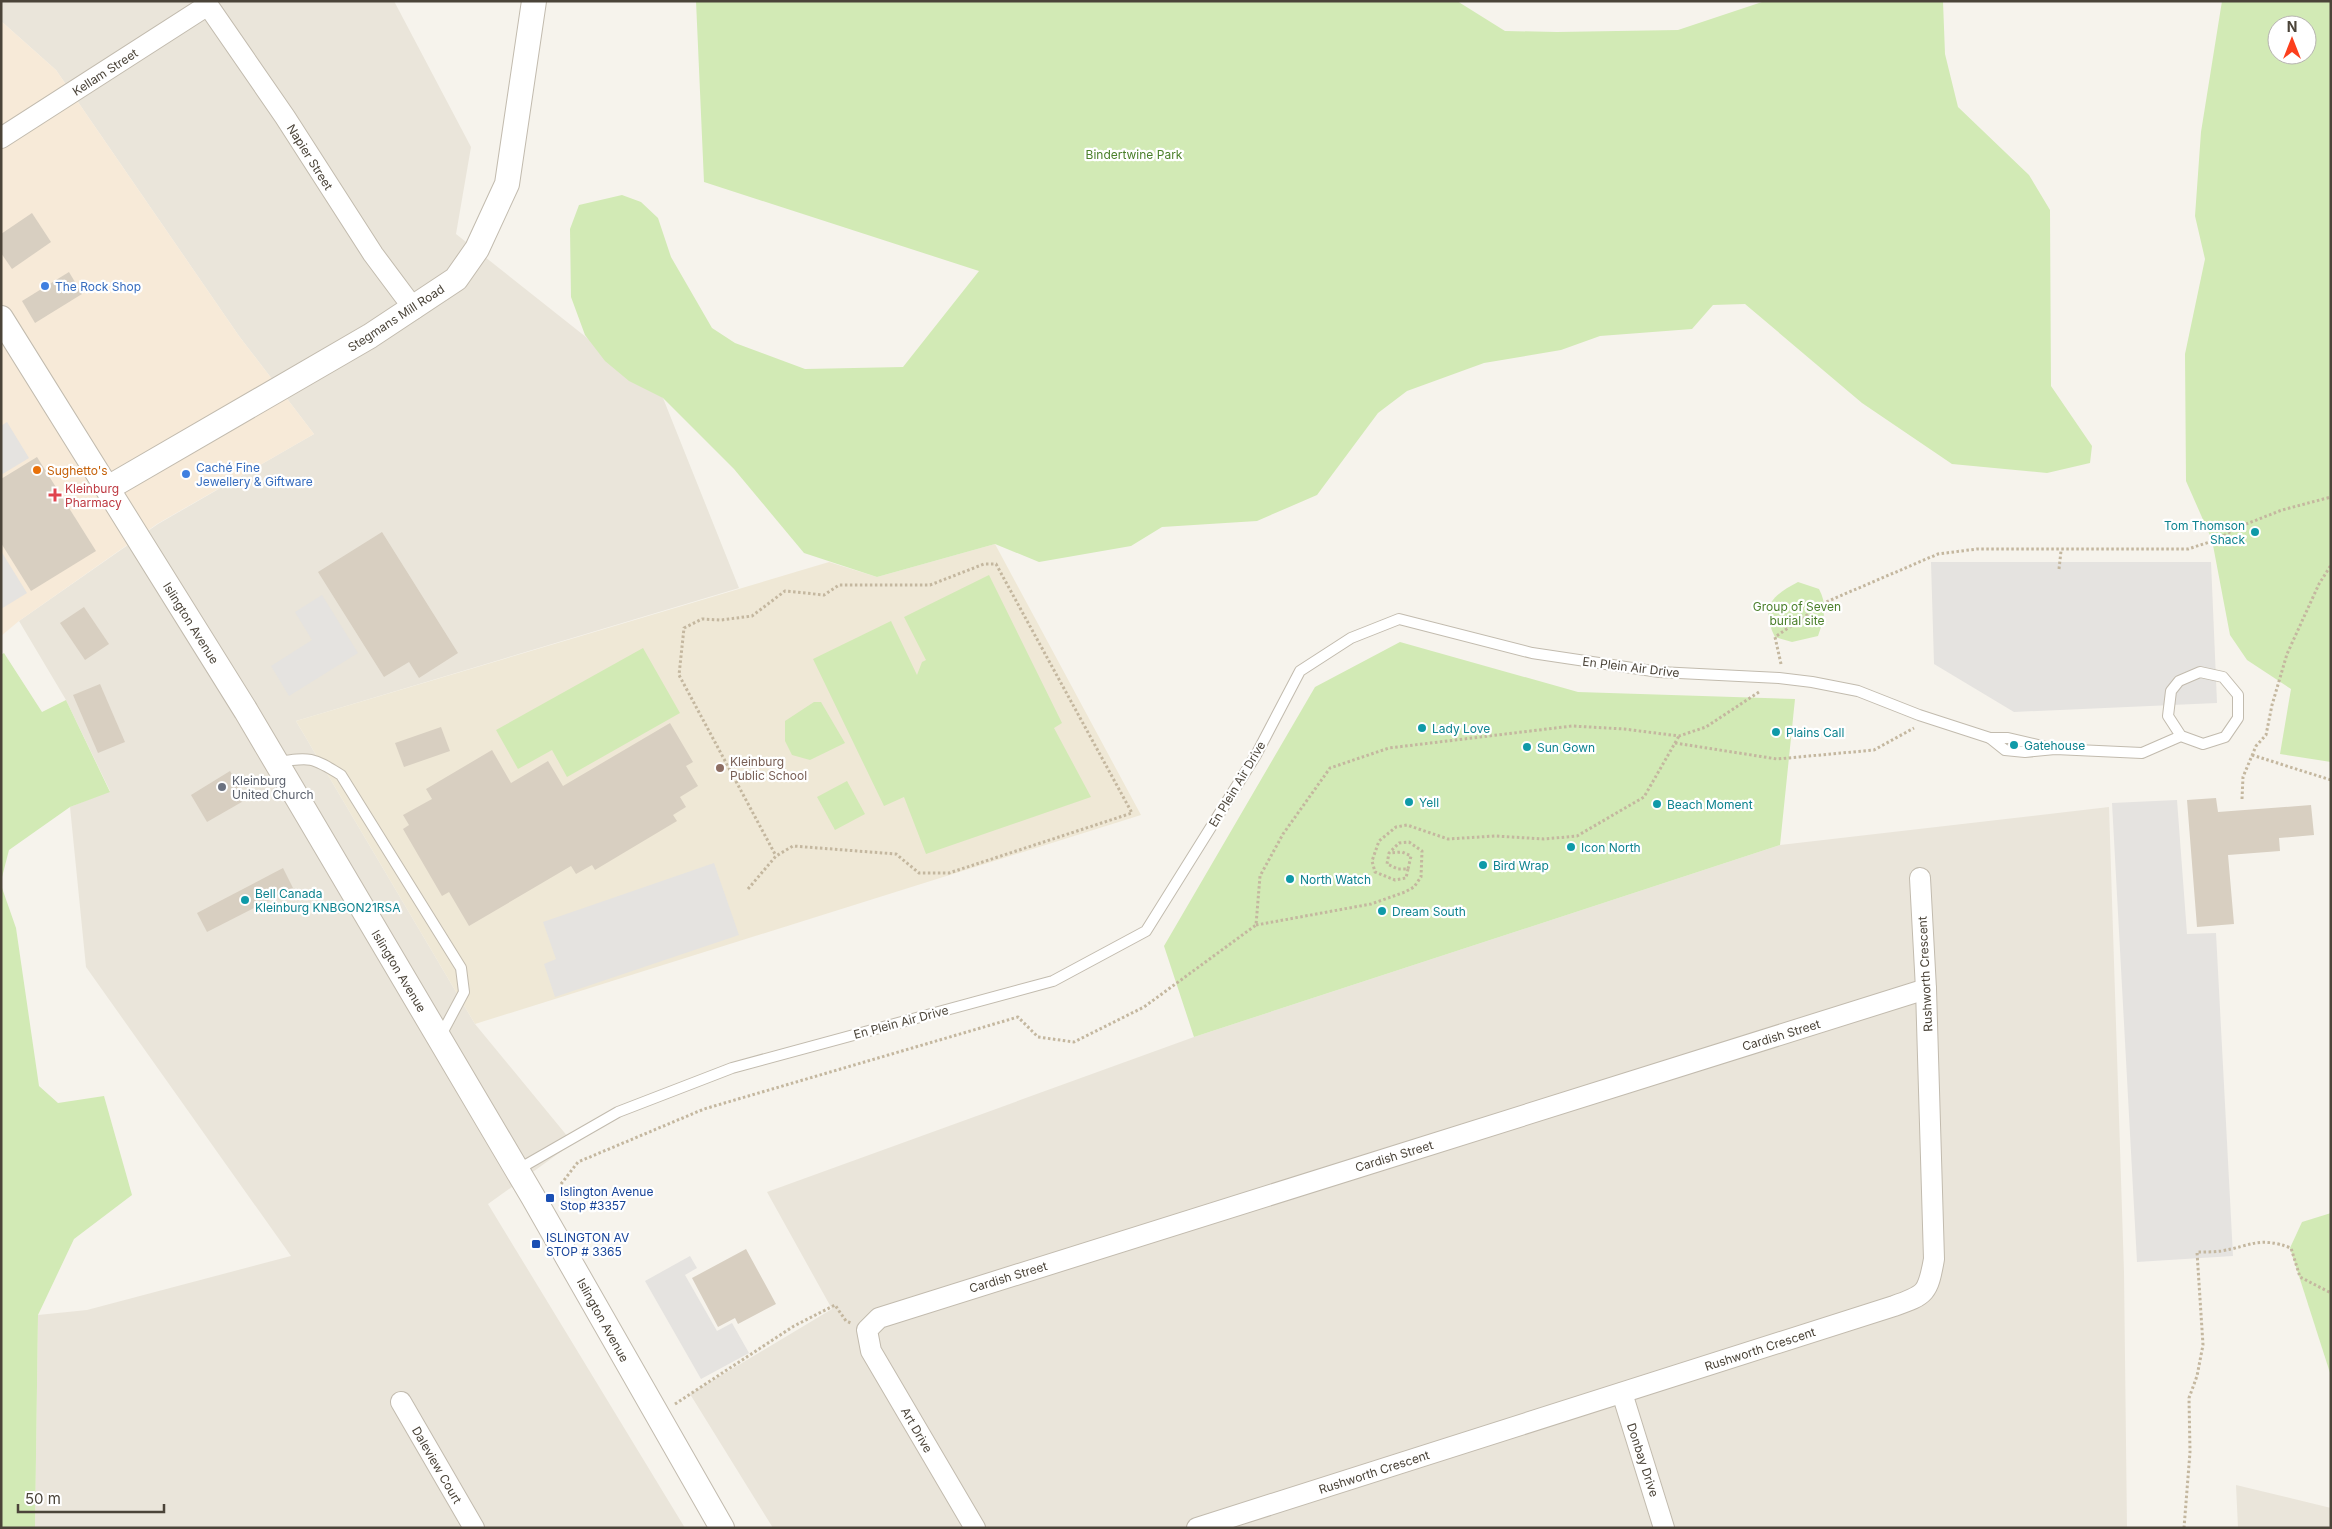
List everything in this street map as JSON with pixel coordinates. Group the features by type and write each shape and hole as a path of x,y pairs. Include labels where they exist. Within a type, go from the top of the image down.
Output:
{"street":[{"name":"Stegmans Mill Road","path":"108,488 370,336 414,309 456,278 477,249 507,184 534,1"},
{"name":"Napier Street","path":"207,3 285,117 373,254 414,309"},
{"name":"Kellam Street","path":"1,138 207,3"},
{"name":"Islington Avenue","path":"1,318 246,711 517,1170 722,1528"},
{"name":"Rushworth Crescent","path":"1197,1528 1894,1306 1915,1298 1930,1286 1934,1259 1926,989 1920,878"},
{"name":"Cardish Street","path":"867,1330 879,1318 1926,989"},
{"name":"Art Drive","path":"867,1330 871,1351 975,1528"},
{"name":"Donbay Drive","path":"1622,1393 1664,1528"},
{"name":"Daleview Court","path":"400,1402 474,1528"}],"lane":[{"name":"En Plein Air Drive","path":"517,1170 618,1112 723,1071 1053,981 1146,931 1256,756 1300,671 1351,638 1399,619 1532,654 1659,672 1779,678 1858,691 1930,719 1990,738 2008,738 2055,749 2142,753 2181,736"},
{"path":"2200,672 2223,677 2238,695 2238,718 2225,737 2203,744 2181,736 2168,716 2171,691 2179,681 2200,672"},
{"path":"275,763 299,759 316,759 342,775 462,968 464,992 439,1038"}],"path":[{"path":"1256,924 1260,876 1283,834 1330,768 1389,748 1572,726 1624,729 1678,736 1706,727 1779,678 1782,666 1775,637 1826,602 1938,554 1977,549 2188,548 2220,540 2236,528 2282,510 2331,497"},
{"path":"2059,569 2061,550"},
{"path":"748,888 776,856 793,846 896,854 919,873 949,873 1132,813 996,564 984,564 930,586 839,584 824,594 785,591 752,616 721,620 702,618 684,628 679,674 776,856"},
{"path":"2242,798 2243,777 2256,746 2266,735 2286,654 2319,584 2331,565"},
{"path":"1675,743 1776,759 1874,750 1930,719"},
{"path":"1389,853 1402,852 1411,856 1406,878 1395,880 1375,872 1372,861 1379,841 1396,827 1407,825 1448,839 1495,836 1544,839 1577,836 1644,797 1678,736"},
{"path":"2252,754 2331,780"},
{"path":"561,1184 578,1162 704,1109 954,1034 1018,1017 1038,1037 1074,1042 1144,1007 1256,924 1371,904 1414,887 1422,877 1422,851 1408,842 1399,843 1389,853 1386,864 1398,869 1408,869"},
{"path":"2184,1528 2190,1452 2189,1398 2198,1376 2203,1346 2198,1252 2221,1251 2255,1242 2275,1242 2291,1248 2300,1277 2331,1293"},
{"path":"657,1416 794,1326 835,1305 846,1321 867,1330"}],"shaded area":[{"path":"1,1 394,1 471,147 456,234 663,398 739,588 296,721 475,1024 573,1143 488,1204 685,1528 35,1528 38,1315 87,1310 291,1256 86,967 70,807 110,791 66,700 19,621 158,524 314,434 239,336 56,70 1,21"},
{"path":"1,21 56,70 239,336 314,434 157,524 19,621 1,636"},
{"path":"7,422 29,458 1,475 1,426"},
{"name":"Kleinburg Public School","path":"995,544 1141,815 475,1024 296,721 829,562 877,577"},
{"path":"1,551 27,593 1,609"},
{"path":"1931,562 2211,562 2217,703 2014,712 1934,664"},
{"path":"322,595 358,653 289,696 271,666 312,640 295,612"},
{"path":"2177,800 2187,934 2216,933 2233,1256 2137,1262 2112,803"},
{"path":"2109,807 2124,1272 2127,1528 773,1528 690,1394 832,1309 767,1192 1194,1037 1780,845"},
{"path":"714,863 739,935 555,997 544,964 556,959 543,922"},
{"path":"690,1256 697,1268 685,1275 717,1331 732,1323 749,1353 701,1379 645,1281"},
{"path":"2236,1485 2331,1508 2331,1528 2238,1528"}],"green space":[{"name":"Bindertwine Park","path":"696,1 1457,1 1505,31 1557,32 1678,30 1765,1 1943,1 1945,54 1958,107 2029,175 2050,210 2051,386 2092,446 2090,463 2047,473 1952,464 1862,403 1745,304 1713,305 1692,329 1600,336 1561,350 1484,363 1407,391 1378,413 1317,495 1257,521 1162,527 1131,546 1039,562 995,544 877,577 804,553 734,469 663,398 629,381 605,361 585,335 571,297 570,229 579,205 622,195 641,202 658,218 671,257 712,328 735,343 805,369 903,367 979,271 704,182"},
{"path":"2222,1 2331,1 2331,762 2280,754 2291,689 2247,660 2230,635 2212,540 2186,481 2185,354 2205,259 2195,216 2201,132"},
{"path":"989,575 1062,723 1054,728 1091,797 926,854 904,797 884,806 813,659 891,621 917,675 922,662 926,660 904,617"},
{"name":"Group of Seven burial site","path":"1798,582 1819,589 1822,595 1824,612 1818,636 1792,642 1775,637 1768,618 1771,604 1775,598"},
{"path":"1400,642 1578,692 1795,699 1780,845 1194,1037 1164,946 1315,687"},
{"path":"643,648 680,713 567,777 552,750 518,769 496,730"},
{"path":"4,653 42,712 66,700 110,792 70,807 9,850 1,881 1,655"},
{"path":"814,702 821,702 845,743 810,760 792,755 785,741 785,721"},
{"path":"847,781 865,814 835,830 817,797"},
{"path":"1,885 16,928 39,1086 58,1103 104,1096 132,1195 74,1239 38,1315 35,1528 1,1528"},
{"path":"2331,1213 2331,1376 2290,1248 2302,1222"}],"building":[{"path":"32,213 51,242 12,269 1,253 1,234"},
{"path":"69,272 82,294 35,323 22,301"},
{"path":"37,457 96,551 31,591 1,543 1,479"},
{"path":"382,532 458,653 419,678 409,662 384,677 318,572"},
{"path":"84,607 109,644 85,660 60,623"},
{"path":"100,684 125,742 98,753 73,695"},
{"path":"670,723 693,762 686,766 698,786 680,797 686,807 673,815 677,821 595,870 592,865 576,874 571,866 469,926 449,892 442,896 403,829 409,825 403,815 432,799 426,789 492,750 511,783 548,761 563,786"},
{"path":"441,727 450,751 404,767 395,743"},
{"name":"Kleinburg United Church","path":"230,771 247,799 207,822 191,795"},
{"path":"2216,798 2218,812 2311,805 2314,835 2279,838 2280,851 2228,855 2234,924 2197,927 2187,800"},
{"name":"Bell Canada Kleinburg KNBGON21RSA","path":"283,868 293,888 207,932 197,913"},
{"path":"746,1249 776,1304 738,1324 735,1318 718,1327 692,1278"}],"place":[{"name":"The Rock Shop","path":"45,286"},
{"name":"Sughetto's","path":"37,470"},
{"name":"Caché Fine Jewellery & Giftware","path":"186,474"},
{"name":"Kleinburg Pharmacy","path":"55,495"},
{"name":"Tom Thomson Shack","path":"2255,532"},
{"name":"Lady Love","path":"1422,728"},
{"name":"Plains Call","path":"1776,732"},
{"name":"Gatehouse","path":"2014,745"},
{"name":"Sun Gown","path":"1527,747"},
{"name":"Kleinburg Public School","path":"720,768"},
{"name":"Kleinburg United Church","path":"222,787"},
{"name":"Yell","path":"1409,802"},
{"name":"Beach Moment","path":"1657,804"},
{"name":"Icon North","path":"1571,847"},
{"name":"Bird Wrap","path":"1483,865"},
{"name":"North Watch","path":"1290,879"},
{"name":"Bell Canada Kleinburg KNBGON21RSA","path":"245,900"},
{"name":"Dream South","path":"1382,911"},
{"name":"Islington Avenue Stop #3357","path":"550,1198"},
{"name":"ISLINGTON AV STOP # 3365","path":"536,1244"}]}
